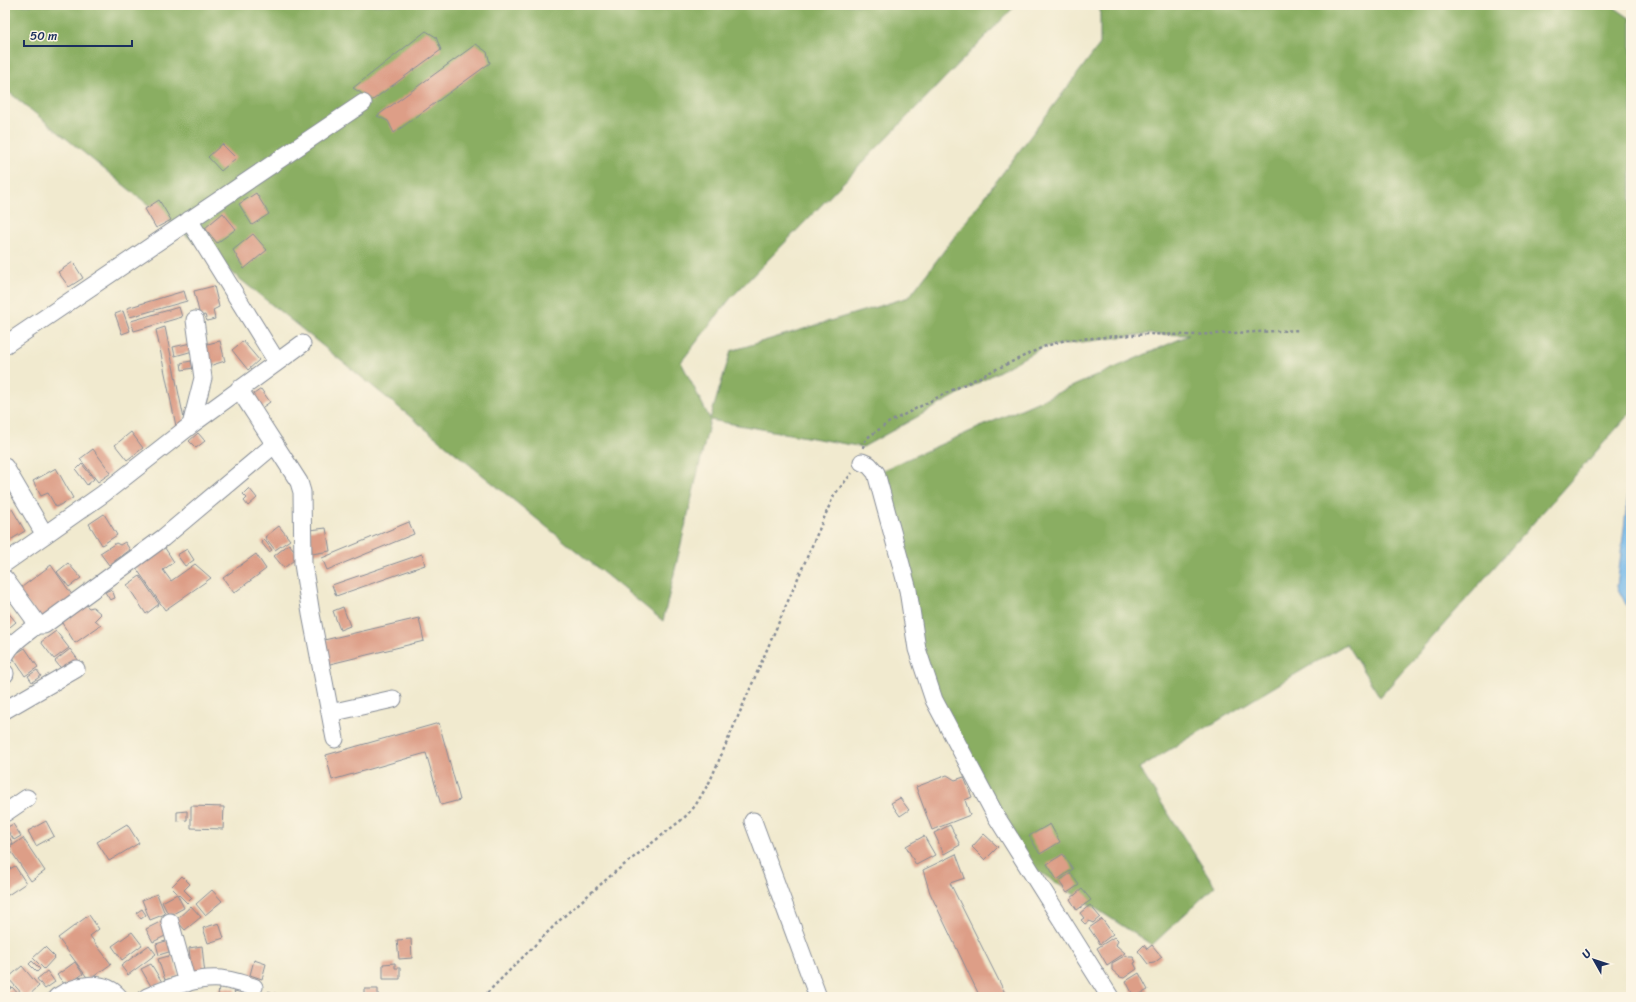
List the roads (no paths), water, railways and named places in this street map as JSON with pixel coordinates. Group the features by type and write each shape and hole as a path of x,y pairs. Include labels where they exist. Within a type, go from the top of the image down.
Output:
{"street":[{"path":"5,345 363,103"},
{"path":"189,220 277,362"},
{"path":"191,425 203,378 195,320"},
{"path":"5,563 103,494 191,425 302,344"},
{"path":"239,389 299,482 302,492 304,502 303,564 335,739"},
{"path":"5,656 13,645 38,624 42,625 46,623 163,538 274,444"},
{"path":"862,462 869,465 876,473 908,590 917,649 934,700 996,816 1110,997"},
{"path":"5,467 45,535"},
{"path":"5,579 38,624"},
{"path":"5,710 76,669"},
{"path":"330,713 393,699"},
{"path":"5,813 27,798"},
{"path":"753,821 818,997"},
{"path":"170,922 187,983"},
{"path":"147,997 203,979 225,979 254,987"},
{"path":"57,997 74,989 88,986 100,986 114,991 119,997"}],"water":[{"path":"1631,470 1631,614 1617,587"}]}
